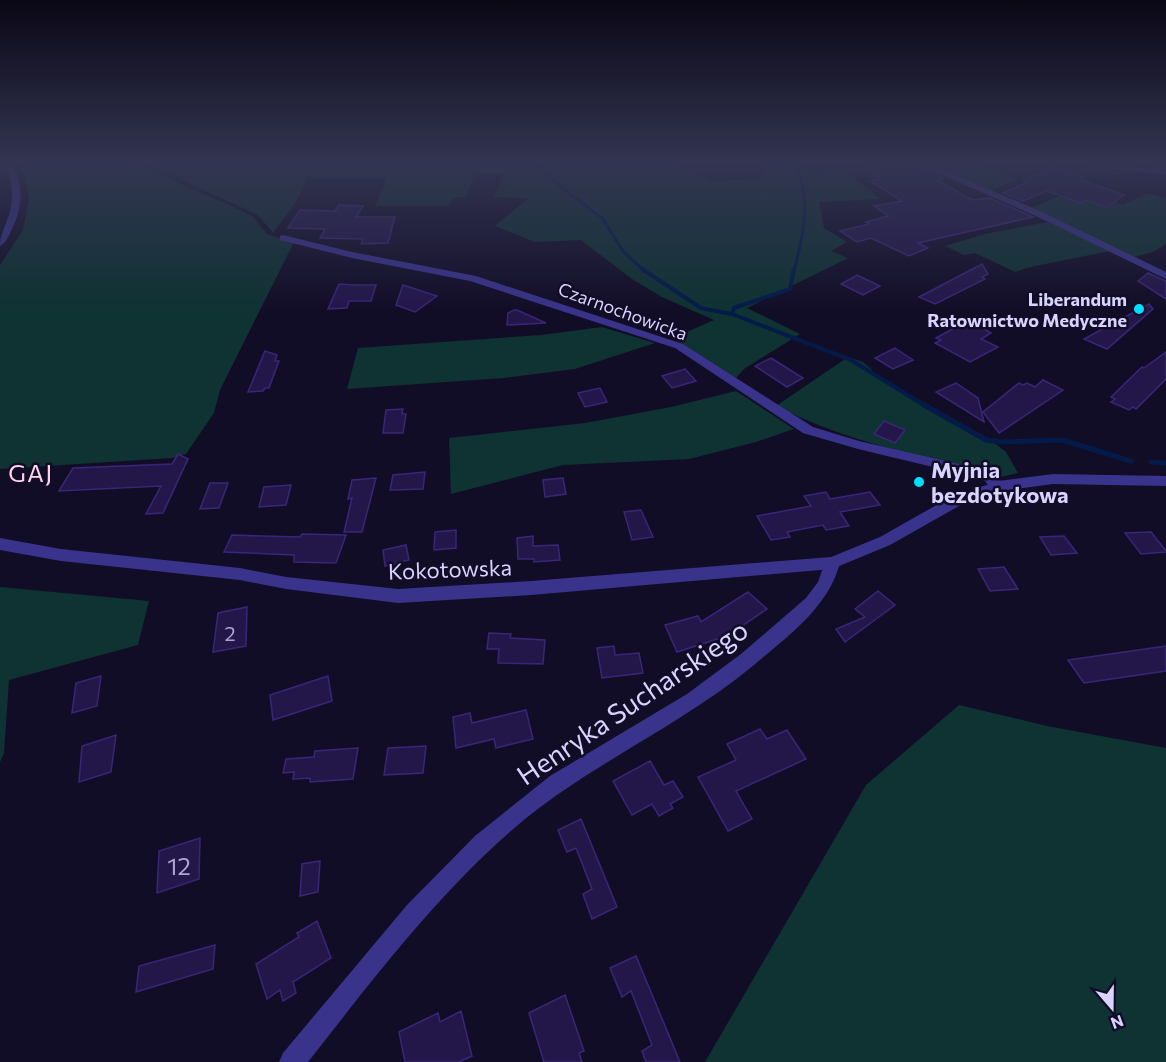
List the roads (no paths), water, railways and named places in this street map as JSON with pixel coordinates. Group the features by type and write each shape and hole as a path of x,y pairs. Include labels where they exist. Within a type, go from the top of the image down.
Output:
{"street":[{"path":"0,243 8,230 14,212"},
{"path":"1034,212 1166,276"},
{"name":"Czarnochowicka","path":"283,238 352,255 483,281 679,346 808,430 858,445 988,475 998,486"},
{"path":"832,563 885,541 954,502 998,486 1053,478 1166,481"},
{"name":"Kokotowska","path":"0,544 61,555 240,574 398,596 531,588 832,563"},
{"name":"Henryka Sucharskiego","path":"292,1062 400,930 487,839 555,784 686,704 742,665 811,605 829,580 832,563"}],"waterway":[{"path":"593,212 602,218 623,251 644,271"},
{"path":"794,271 801,243 804,212"},
{"path":"642,269 701,308 732,314"},
{"path":"732,314 734,308 790,289 794,269"},
{"path":"732,314 851,360 927,407"},
{"path":"924,405 986,440 1002,442 1062,440 1131,461"},
{"path":"1151,462 1166,463"}],"place":[{"name":"Liberandum Ratownictwo Medyczne","path":"1139,309"},
{"name":"Myjnia bezdotykowa","path":"919,482"}],"district":[{"name":"GAJ","path":"31,472"}]}
